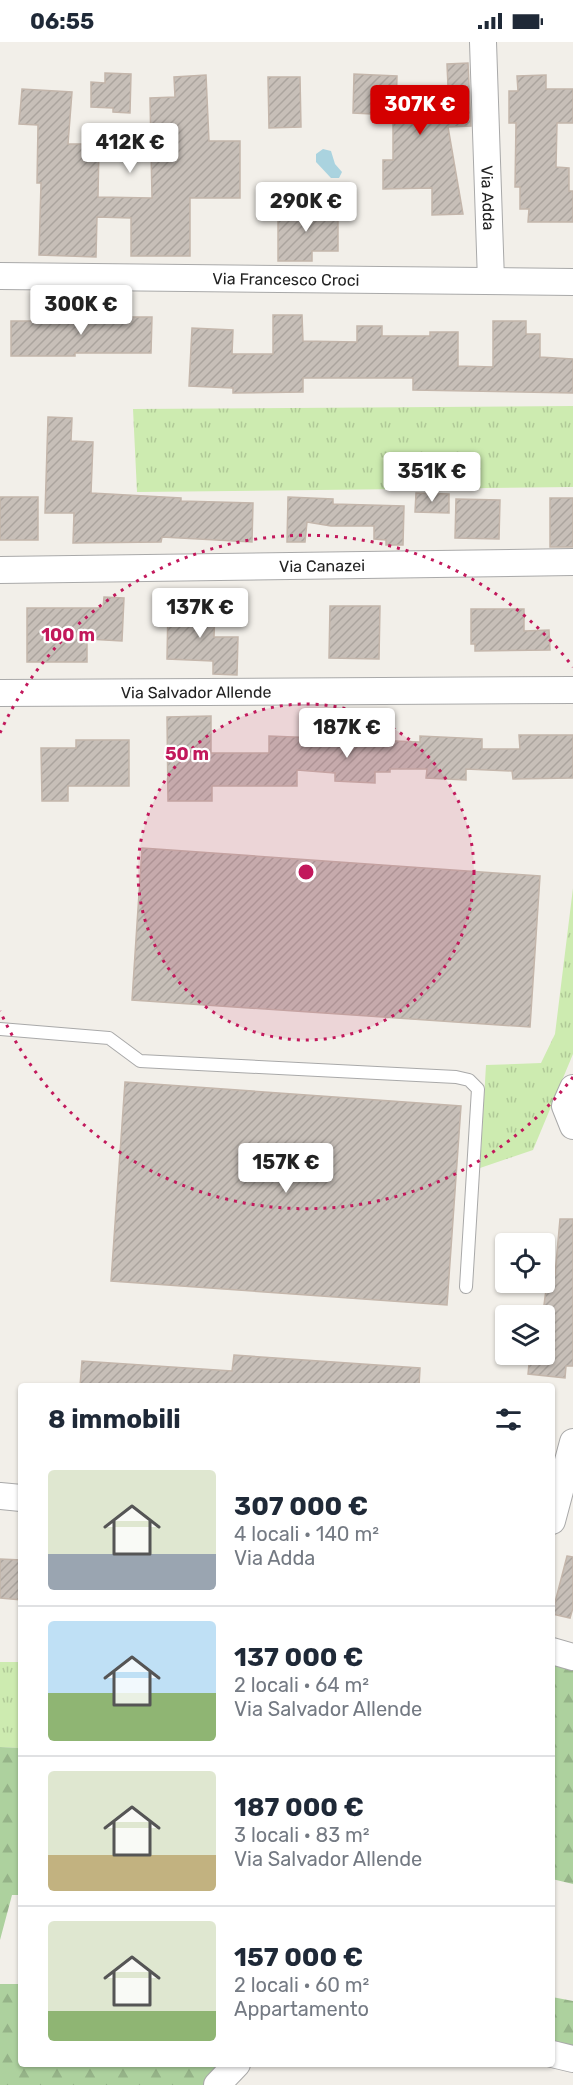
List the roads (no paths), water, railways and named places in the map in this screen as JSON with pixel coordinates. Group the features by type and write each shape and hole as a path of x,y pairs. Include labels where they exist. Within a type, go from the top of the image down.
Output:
{"street":[{"name":"Via Adda","path":"483,42 491,281"},
{"name":"Via Francesco Croci","path":"0,276 573,282"},
{"name":"Via Canazei","path":"0,570 573,562"},
{"name":"Via Salvador Allende","path":"0,693 573,690"},
{"path":"555,1510 573,1442"},
{"path":"0,1496 18,1498"},
{"path":"555,1652 573,1657"},
{"path":"555,2055 573,2059"},
{"path":"217,2085 234,2067"}],"lane":[{"path":"0,1029 109,1038 140,1060 456,1077 469,1080 478,1089 466,1287"}],"water":[{"path":"323,149 331,151 335,164 342,172 339,178 331,178 316,162 316,154"}]}
